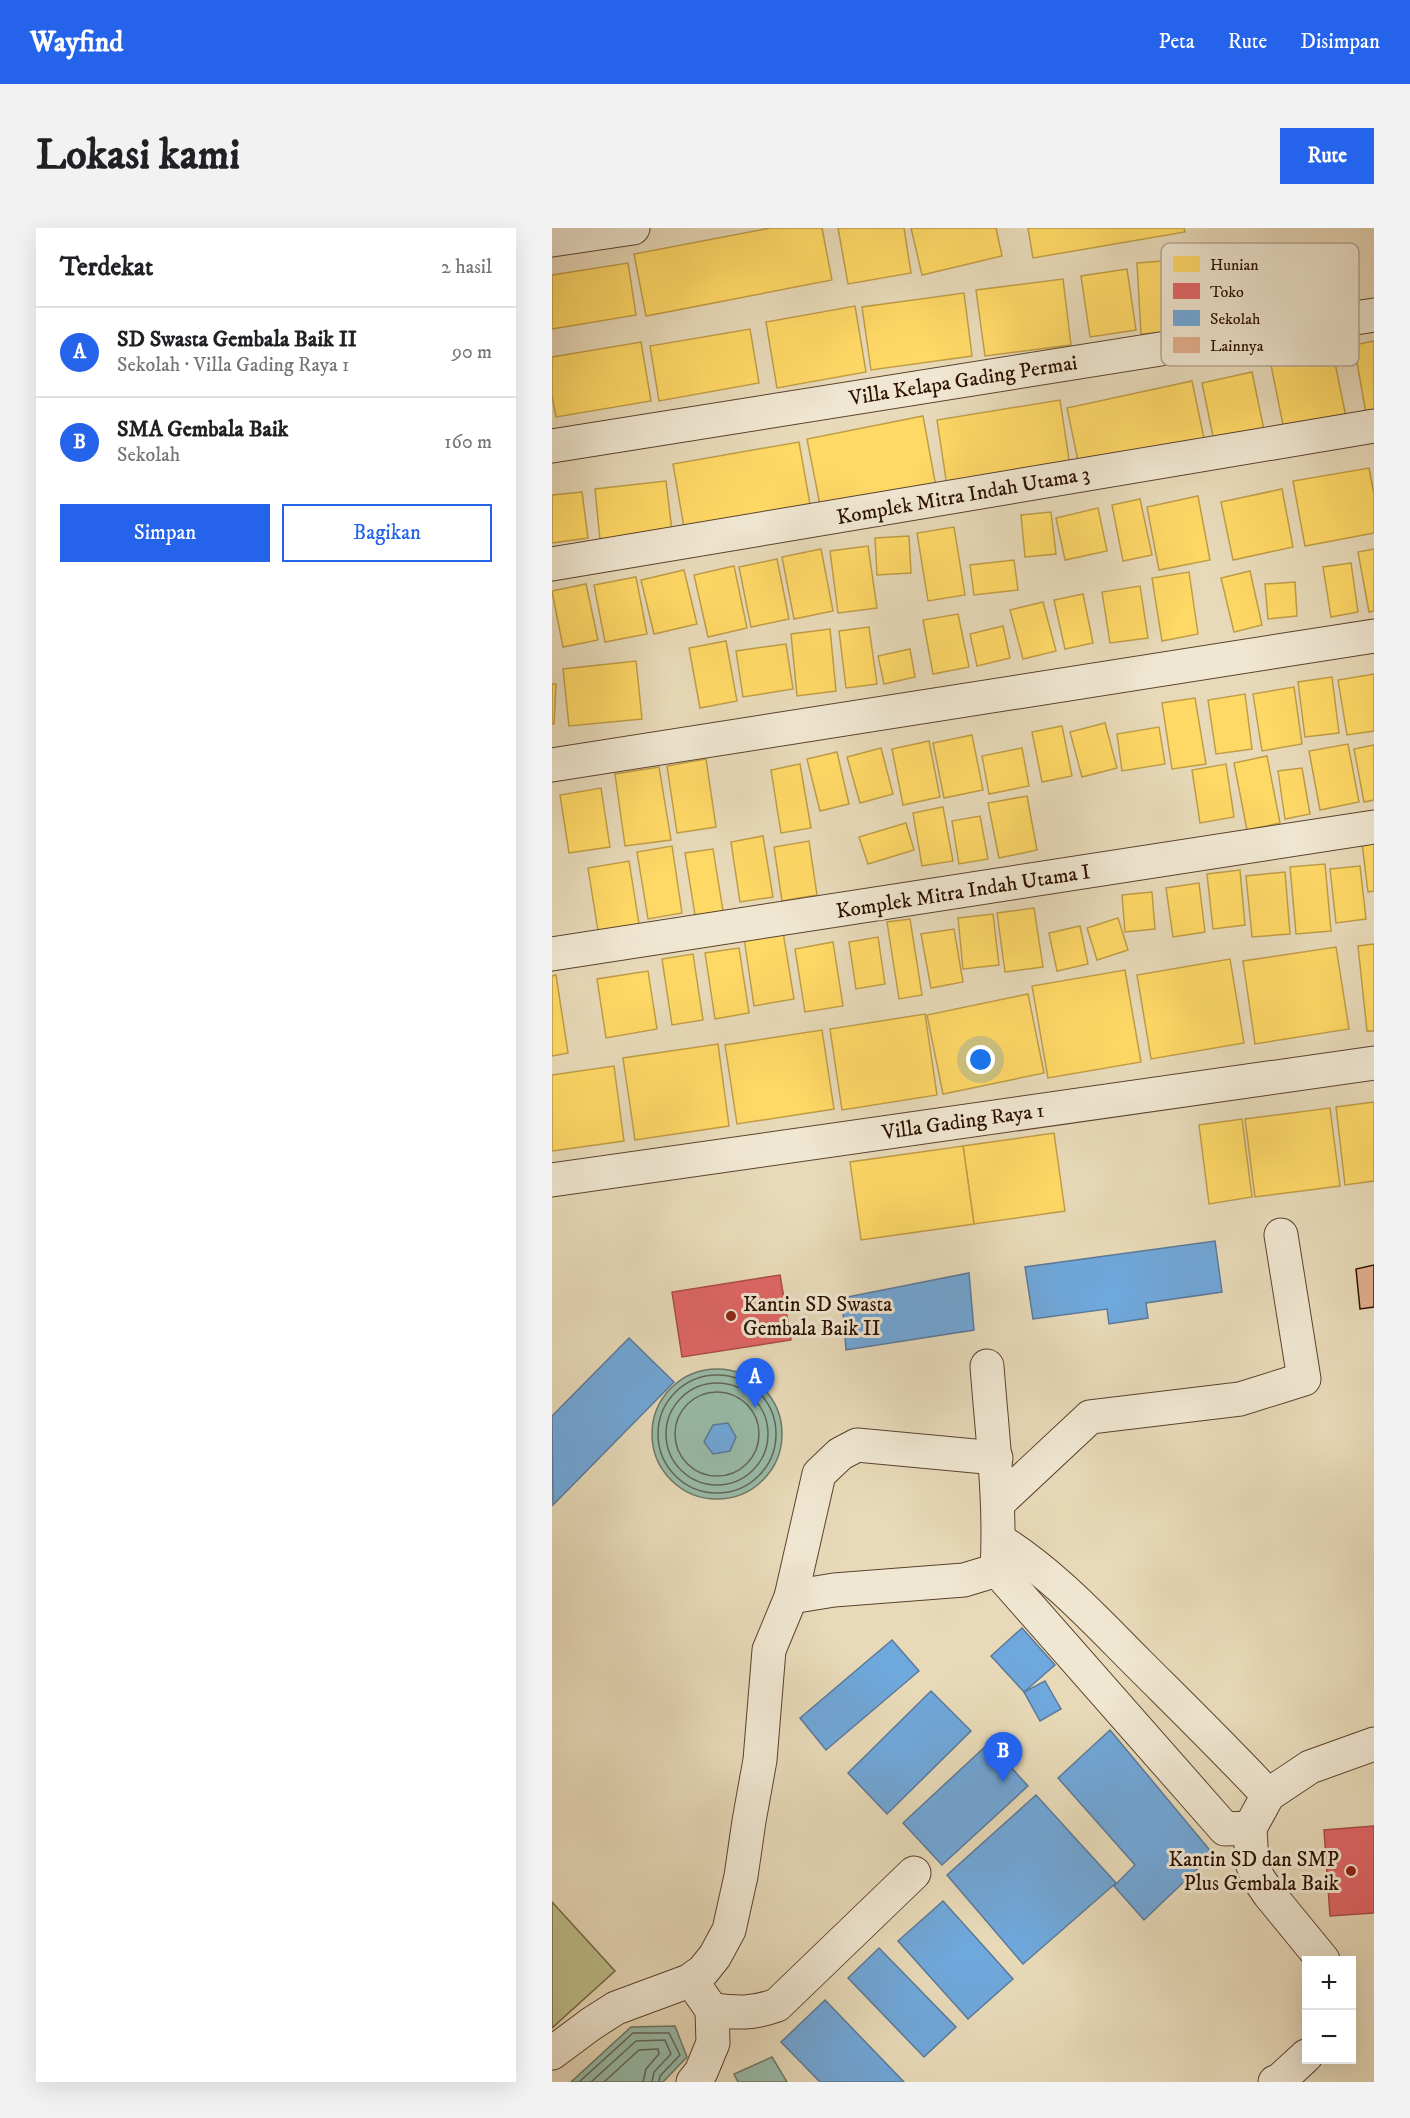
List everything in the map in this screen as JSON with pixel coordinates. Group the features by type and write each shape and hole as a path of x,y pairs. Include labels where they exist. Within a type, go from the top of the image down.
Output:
{"street":[{"path":"552,240 633,228"},
{"name":"Villa Kelapa Gading Permai","path":"1359,317 1374,315"},
{"name":"Villa Kelapa Gading Permai","path":"552,446 1161,349"},
{"name":"Komplek Mitra Indah Utama 3","path":"552,564 1374,426"},
{"path":"552,765 1374,636"},
{"name":"Komplek Mitra Indah Utama I","path":"552,954 1374,827"},
{"name":"Villa Gading Raya 1","path":"552,1180 1374,1063"},
{"path":"998,1503 1090,1417 1240,1399 1304,1379 1281,1235"},
{"path":"987,1366 996,1458 998,1555 1225,1829 1250,1828"},
{"path":"552,2053 616,2008 688,1981 703,1971 715,1956 729,1930 741,1876 760,1760 769,1650 791,1597 819,1474 840,1454 857,1445 996,1458"},
{"path":"791,1597 834,1590 964,1580 998,1555 1017,1551 1056,1583 1123,1648 1268,1795"},
{"path":"1320,1956 1258,1878 1252,1863 1250,1828 1268,1795 1310,1767 1374,1744"},
{"path":"712,2010 756,2012 777,2005 915,1873"},
{"path":"688,1981 698,1990 712,2010 714,2043 701,2072 693,2082"},
{"path":"1275,2082 1302,2060"}],"shaded area":[{"path":"552,1902 615,1971 552,2028"}],"water":[{"path":"717,1369 742,1374 763,1388 777,1409 782,1434 777,1459 763,1480 742,1494 717,1499 692,1494 671,1480 657,1459 652,1434 657,1409 671,1388 692,1374"},
{"path":"675,2026 687,2057 663,2082 571,2082 631,2027"},
{"path":"772,2057 787,2082 738,2082 734,2074"}],"building: Hunian":[{"path":"770,228 822,228 832,280 646,316 634,254"},
{"path":"838,228 904,228 911,273 848,284"},
{"path":"911,228 996,228 1002,256 922,275"},
{"path":"1028,228 1184,228 1185,232 1033,258"},
{"path":"1161,261 1161,332 1141,334 1137,263"},
{"path":"628,263 636,315 552,329 552,275"},
{"path":"1127,269 1136,330 1090,337 1081,276"},
{"path":"1063,279 1071,345 985,356 976,290"},
{"path":"964,293 972,356 871,370 862,307"},
{"path":"855,306 866,372 777,388 766,322"},
{"path":"750,329 759,383 659,401 650,346"},
{"path":"1374,341 1374,412 1366,414 1358,366 1359,344"},
{"path":"641,342 651,401 556,417 552,396 552,357"},
{"path":"1271,366 1336,366 1347,422 1285,435"},
{"path":"1252,372 1265,435 1215,446 1202,383"},
{"path":"1192,381 1206,448 1081,475 1067,408"},
{"path":"1060,400 1070,466 947,486 937,420"},
{"path":"923,416 936,487 821,510 807,439"},
{"path":"799,442 811,510 685,533 673,464"},
{"path":"1369,468 1374,494 1374,533 1305,546 1293,481"},
{"path":"666,481 672,531 600,540 595,489"},
{"path":"1282,489 1293,547 1233,560 1221,502"},
{"path":"582,492 588,538 552,543 552,495"},
{"path":"1198,496 1210,560 1159,570 1147,507"},
{"path":"1140,499 1152,555 1123,561 1112,505"},
{"path":"1098,508 1107,551 1065,560 1056,518"},
{"path":"1051,512 1056,554 1025,557 1021,515"},
{"path":"954,527 965,595 928,601 917,533"},
{"path":"909,536 911,573 877,575 875,538"},
{"path":"868,546 877,608 838,613 830,551"},
{"path":"821,549 833,611 794,619 782,557"},
{"path":"1374,549 1374,611 1369,612 1358,552"},
{"path":"777,559 789,619 751,627 739,567"},
{"path":"1014,560 1018,590 974,595 970,565"},
{"path":"1351,563 1358,612 1331,617 1323,567"},
{"path":"734,566 747,628 708,637 694,575"},
{"path":"684,570 697,624 654,634 641,580"},
{"path":"1250,571 1262,625 1234,632 1221,578"},
{"path":"1189,572 1198,634 1162,641 1152,578"},
{"path":"636,577 647,634 605,642 594,585"},
{"path":"1295,582 1297,616 1268,619 1265,584"},
{"path":"586,584 598,640 563,647 552,591"},
{"path":"1140,586 1148,638 1110,643 1102,592"},
{"path":"1083,594 1093,643 1065,649 1054,600"},
{"path":"1043,602 1056,651 1023,659 1010,610"},
{"path":"958,614 969,667 933,674 923,620"},
{"path":"1003,626 1010,658 977,666 970,634"},
{"path":"869,627 877,684 846,688 839,631"},
{"path":"830,629 836,691 797,696 791,634"},
{"path":"726,641 737,701 700,708 689,648"},
{"path":"786,644 793,689 743,697 736,651"},
{"path":"910,649 915,677 884,684 878,656"},
{"path":"636,661 642,719 569,726 563,669"},
{"path":"1374,674 1374,731 1347,735 1338,680"},
{"path":"1332,677 1339,733 1305,737 1298,682"},
{"path":"552,684 556,684 554,724 552,724"},
{"path":"1294,687 1302,744 1262,751 1253,694"},
{"path":"1245,694 1252,749 1216,754 1208,700"},
{"path":"1195,698 1206,764 1172,769 1162,703"},
{"path":"1105,723 1117,768 1082,777 1070,732"},
{"path":"1062,726 1072,776 1042,782 1032,732"},
{"path":"1159,727 1165,764 1122,771 1117,734"},
{"path":"972,735 983,790 944,798 933,743"},
{"path":"929,741 940,797 903,805 892,749"},
{"path":"1348,744 1359,802 1320,810 1309,751"},
{"path":"1374,745 1374,800 1364,802 1354,749"},
{"path":"881,748 893,794 860,803 847,757"},
{"path":"1022,748 1029,786 989,794 982,756"},
{"path":"837,752 849,804 820,811 807,759"},
{"path":"1267,756 1280,823 1247,830 1234,763"},
{"path":"706,759 716,827 677,833 667,766"},
{"path":"800,764 811,828 781,833 771,770"},
{"path":"1226,764 1234,817 1200,823 1192,770"},
{"path":"659,767 671,840 625,846 615,774"},
{"path":"1302,768 1310,814 1285,819 1278,771"},
{"path":"601,788 610,847 569,853 560,795"},
{"path":"1027,796 1037,850 999,858 988,803"},
{"path":"943,807 953,861 922,866 913,813"},
{"path":"980,816 988,859 959,864 952,821"},
{"path":"906,823 914,850 868,864 859,837"},
{"path":"763,836 773,897 740,902 731,842"},
{"path":"809,841 817,895 782,901 774,847"},
{"path":"1374,841 1374,891 1368,892 1362,843"},
{"path":"672,846 682,913 648,919 637,852"},
{"path":"713,849 723,911 695,915 685,853"},
{"path":"629,861 639,924 598,931 588,868"},
{"path":"1325,864 1331,931 1296,934 1290,867"},
{"path":"1360,866 1366,919 1336,923 1330,869"},
{"path":"1240,870 1245,925 1213,929 1207,874"},
{"path":"1285,872 1290,934 1252,937 1246,876"},
{"path":"1199,883 1205,932 1173,937 1166,888"},
{"path":"1152,892 1155,929 1125,932 1122,895"},
{"path":"1034,908 1043,967 1005,972 997,913"},
{"path":"993,914 999,965 963,969 958,918"},
{"path":"1118,918 1128,950 1097,960 1087,928"},
{"path":"910,919 922,995 899,999 887,922"},
{"path":"1080,926 1088,964 1057,971 1049,933"},
{"path":"954,929 963,982 931,988 921,934"},
{"path":"783,932 794,999 754,1006 744,938"},
{"path":"878,937 885,984 856,989 849,942"},
{"path":"833,942 843,1006 805,1012 795,949"},
{"path":"1374,944 1374,1031 1367,1031 1358,946"},
{"path":"1336,947 1349,1029 1255,1044 1243,961"},
{"path":"739,948 749,1013 715,1019 705,953"},
{"path":"693,954 703,1020 672,1025 662,959"},
{"path":"1230,959 1244,1043 1151,1059 1137,975"},
{"path":"1125,970 1141,1062 1048,1078 1032,986"},
{"path":"648,971 657,1029 606,1038 597,979"},
{"path":"556,975 568,1053 552,1056 552,976"},
{"path":"1028,994 1044,1073 943,1094 927,1015"},
{"path":"925,1014 937,1095 842,1110 830,1029"},
{"path":"822,1030 834,1109 737,1124 725,1045"},
{"path":"718,1044 729,1126 635,1140 623,1058"},
{"path":"614,1066 624,1141 552,1151 552,1075"},
{"path":"1374,1102 1374,1181 1345,1185 1336,1107"},
{"path":"1330,1108 1340,1186 1255,1197 1245,1119"},
{"path":"1242,1119 1252,1197 1209,1204 1199,1125"},
{"path":"1054,1133 1065,1211 974,1224 963,1146"},
{"path":"963,1146 974,1224 861,1240 850,1162"}],"building: Toko":[{"name":"Kantin SD Swasta Gembala Baik II","path":"780,1275 791,1340 682,1357 672,1292"},
{"name":"Kantin SD dan SMP Plus Gembala Baik","path":"1374,1826 1374,1913 1330,1916 1324,1830"}],"building: Sekolah":[{"path":"1215,1241 1222,1292 1146,1303 1148,1318 1109,1324 1107,1309 1033,1319 1025,1267"},
{"path":"969,1273 974,1330 846,1350 842,1298"},
{"path":"629,1338 674,1382 553,1505 552,1416"},
{"path":"728,1423 736,1437 730,1451 713,1454 704,1442 713,1425"},
{"path":"1022,1628 1055,1665 1024,1692 991,1656"},
{"path":"892,1640 919,1671 826,1750 800,1718"},
{"path":"1045,1681 1061,1709 1040,1721 1024,1692"},
{"path":"931,1691 971,1731 887,1814 848,1773"},
{"path":"1110,1730 1213,1854 1144,1920 1114,1886 1135,1865 1058,1778"},
{"path":"989,1743 1028,1786 942,1865 903,1823"},
{"path":"1036,1795 1116,1883 1023,1964 947,1875"},
{"path":"943,1901 1013,1979 968,2019 898,1941"},
{"path":"879,1948 956,2027 924,2057 848,1978"},
{"path":"825,2000 904,2082 820,2082 781,2042"}],"building: Lainnya":[{"path":"1374,1265 1374,1307 1360,1309 1356,1269"}],"place":[{"name":"Kantin SD Swasta Gembala Baik II","path":"731,1316"},
{"name":"SD Swasta Gembala Baik II","path":"755,1408"},
{"name":"SMA Gembala Baik","path":"1003,1782"},
{"name":"Kantin SD dan SMP Plus Gembala Baik","path":"1351,1871"}]}
